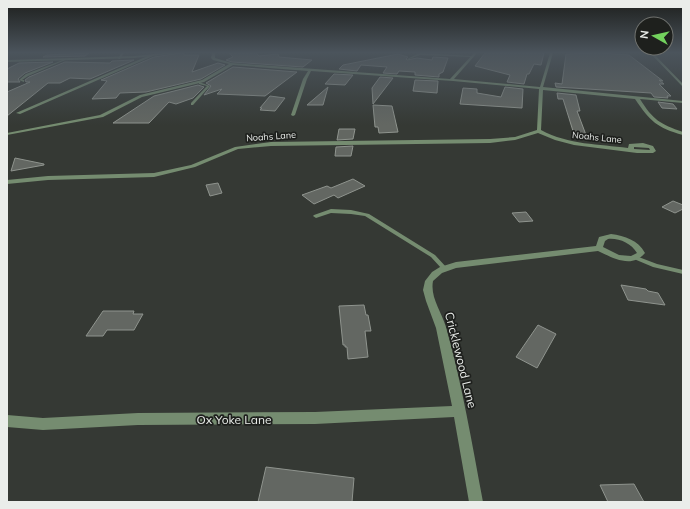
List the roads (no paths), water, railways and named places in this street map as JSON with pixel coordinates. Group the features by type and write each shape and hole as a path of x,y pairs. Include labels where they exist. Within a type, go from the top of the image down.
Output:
{"street":[{"path":"18,113 103,77"},
{"path":"7,134 87,120 101,116 141,96 200,83 211,77"},
{"path":"293,115 306,77"},
{"path":"405,77 683,102"},
{"path":"451,80 454,77"},
{"path":"539,131 542,88 545,77"},
{"path":"674,77 683,86"},
{"path":"637,98 651,119 656,123 683,134"},
{"name":"Noahs Lane","path":"7,182 48,178 154,175 193,166 237,148 271,144 490,141 515,138 539,131 550,138 577,145 631,150"},
{"path":"444,268 599,248 617,257 631,259 639,256 640,250 633,243 621,238 609,237 601,240 599,248"},
{"name":"Cricklewood Lane","path":"444,268 431,277 427,284 429,295 439,319 460,411 476,502"},
{"name":"Ox Yoke Lane","path":"7,421 43,424 138,419 315,418 460,411"}],"lane":[{"path":"23,81 20,80 25,77"},
{"path":"192,104 209,86 200,83"},
{"path":"316,216 331,212 351,212 367,215 433,256 444,268"},
{"path":"636,258 655,266 683,272"}]}
